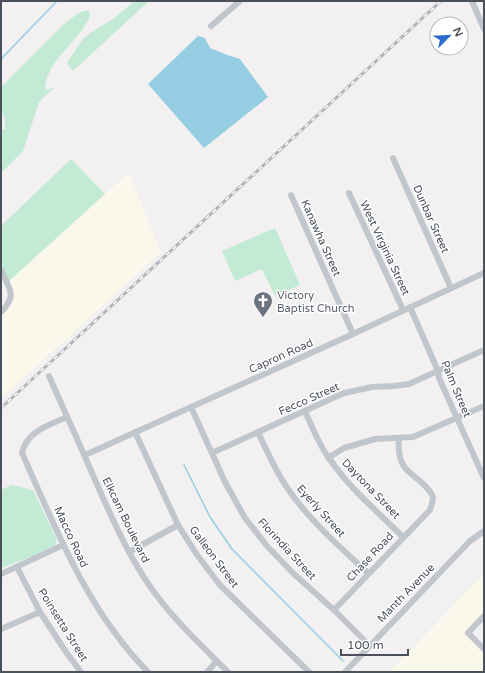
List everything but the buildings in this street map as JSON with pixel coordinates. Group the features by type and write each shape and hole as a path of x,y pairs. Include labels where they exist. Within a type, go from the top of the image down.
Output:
{"street":[{"path":"211,26 240,1"},
{"path":"472,1 484,29"},
{"name":"Dunbar Street","path":"393,158 451,288"},
{"name":"West Virginia Street","path":"349,193 403,310"},
{"name":"Kanawha Street","path":"291,195 353,334"},
{"path":"1,270 12,298 1,312"},
{"name":"Capron Road","path":"84,455 191,408 484,273"},
{"name":"Palm Street","path":"410,307 438,371 439,378 484,476"},
{"name":"Fecco Street","path":"212,453 344,394 372,387 409,384 484,350"},
{"name":"Elkcam Boulevard","path":"49,376 120,536 129,552 154,592 170,613 228,672"},
{"path":"328,458 344,448 375,438 413,437 484,406"},
{"name":"Florindia Street","path":"191,408 225,482 245,518 267,546 294,574 334,610 370,646"},
{"name":"Daytona Street","path":"304,412 316,438 340,474 403,537"},
{"name":"Macco Road","path":"67,417 39,430 26,442 22,453 63,545 82,582 104,618 125,646 148,672"},
{"name":"Galleon Street","path":"135,432 178,525 197,555 220,585 309,672"},
{"name":"Eyerly Street","path":"258,432 274,465 303,509 368,573"},
{"name":"Chase Road","path":"334,610 430,510 433,498 430,492 405,468 398,449 398,438"},
{"path":"129,552 178,525"},
{"name":"Manth Avenue","path":"344,672 470,541 484,531"},
{"path":"1,574 63,545"},
{"name":"Poinsetta Street","path":"17,567 40,612 81,672"},
{"path":"1,630 40,612"},
{"path":"484,616 468,633 484,649"},
{"path":"207,672 217,661"}],"shaded area":[{"path":"129,172 161,252 1,399 1,315 9,308 15,297 9,281"},
{"path":"484,574 484,613 466,631 466,634 484,652 484,672 389,672"}],"green space":[{"path":"135,1 149,1 73,71 67,63 83,39 113,19"},
{"path":"89,10 90,16 85,26 51,69 45,90 55,87 39,102 23,151 1,173 1,130 5,129 5,119 1,110 1,87 65,23 80,12"},
{"path":"71,159 105,194 9,281 1,264 1,226"},
{"path":"275,228 300,285 275,296 262,269 235,281 222,251"},
{"path":"12,485 33,490 57,540 55,545 35,555 1,568 1,490"}],"water":[{"path":"198,36 205,38 210,48 240,59 268,97 204,148 148,84"}],"waterway":[{"path":"1,59 57,1"},
{"path":"184,465 210,517 232,549 343,661"}],"railway":[{"path":"1,408 441,1"}],"place":[{"name":"Victory Baptist Church","path":"263,318"}]}
